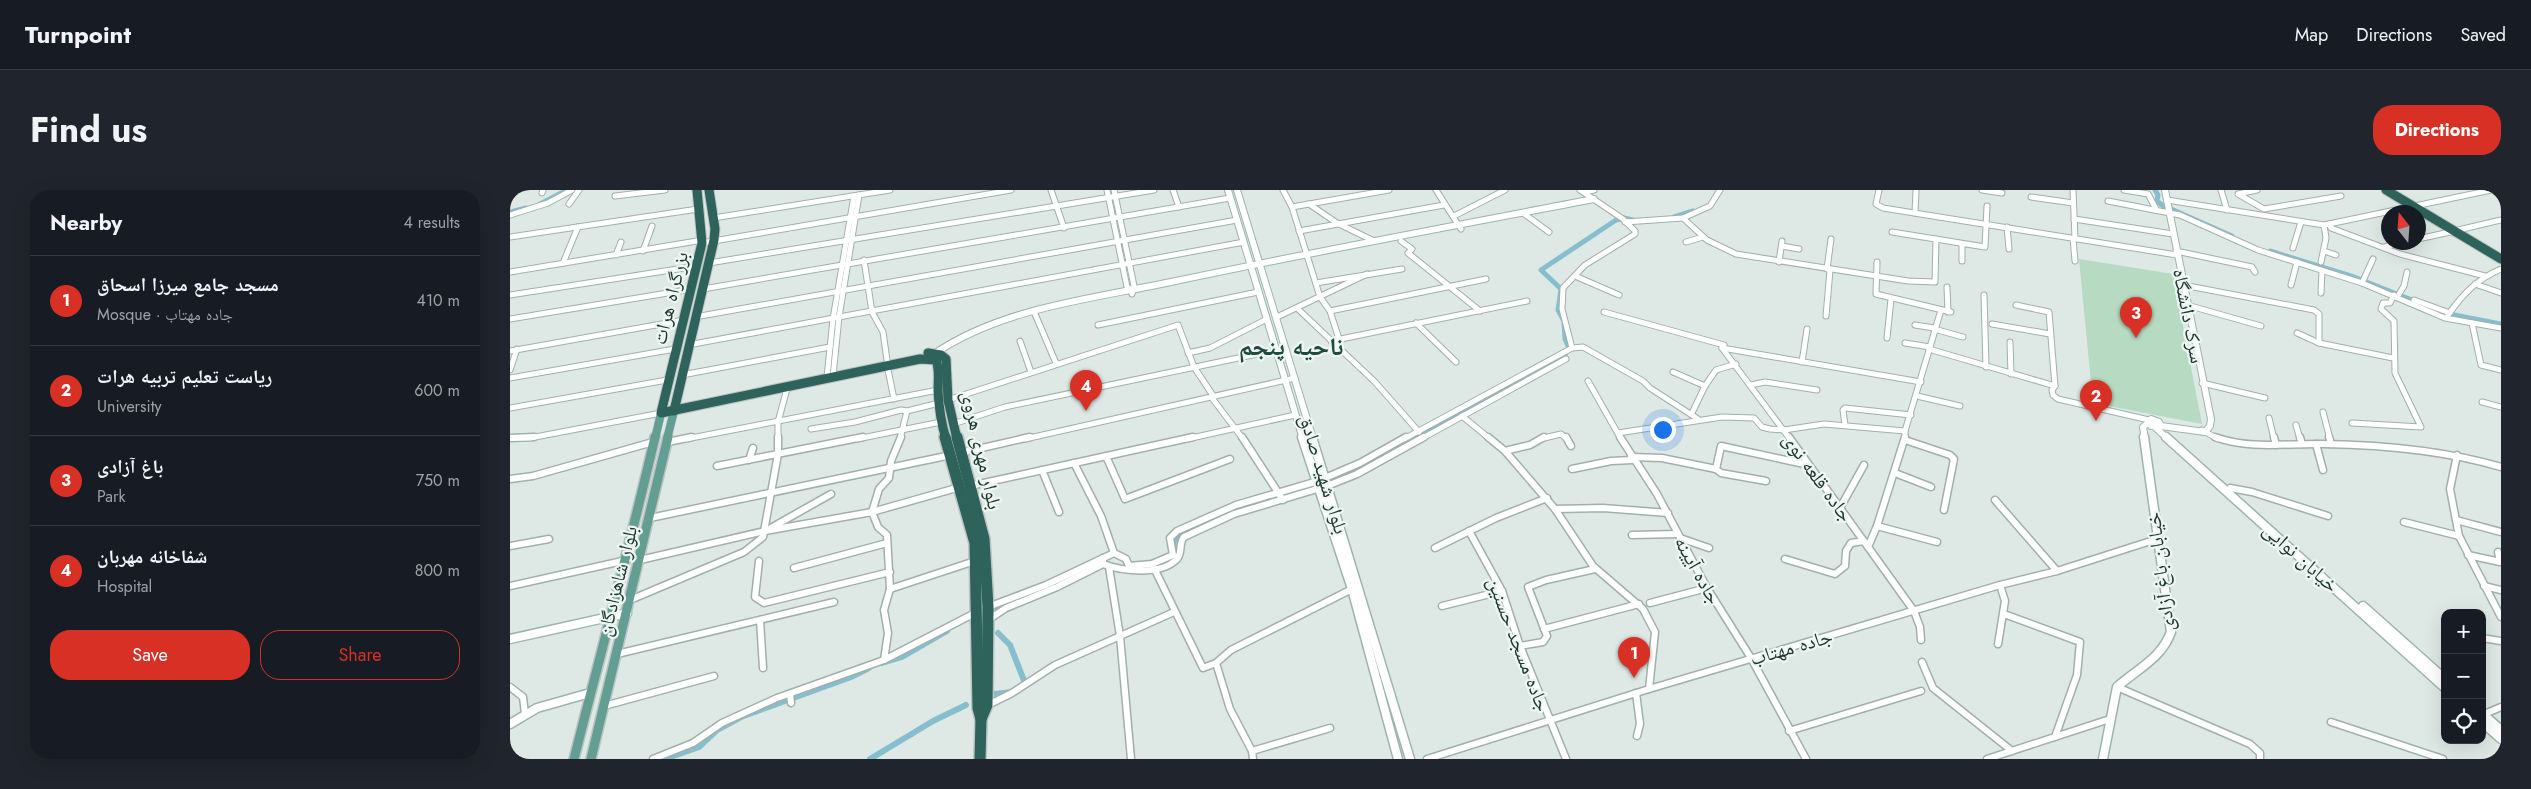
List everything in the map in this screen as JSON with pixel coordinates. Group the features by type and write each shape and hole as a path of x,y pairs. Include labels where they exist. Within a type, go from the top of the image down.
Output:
{"highway":[{"name":"بزرگراه هرات","path":"662,410 667,380 684,320 702,242 697,190"},
{"name":"بزرگراه هرات","path":"675,408 688,345 715,239 708,190"},
{"path":"2379,190 2406,205"},
{"path":"2386,190 2398,193 2410,205"},
{"path":"2426,217 2501,263"},
{"path":"2452,232 2501,259"},
{"path":"692,285 704,279"},
{"path":"675,408 831,374 935,356"},
{"name":"بلوار مهری هروی","path":"935,356 939,367 938,390 953,424 954,454"},
{"name":"بلوار مهری هروی","path":"935,356 946,359 940,422 954,454 984,539 988,620 980,759"},
{"path":"662,410 788,385 831,374"},
{"name":"بلوار مهری هروی","path":"965,486 975,543 982,711"}],"main road":[{"name":"بلوار شاهزادگان","path":"591,759 675,408"},
{"name":"بلوار شاهزادگان","path":"574,759 609,618 627,560 662,410"}],"street":[{"path":"510,215 548,204 572,190"},
{"path":"569,204 579,190"},
{"path":"615,196 665,190"},
{"path":"846,190 848,197"},
{"path":"713,218 890,190"},
{"path":"510,272 1012,190"},
{"path":"1051,190 1064,228"},
{"path":"1108,190 1122,266 1127,287 1132,292"},
{"path":"1114,190 1134,286 1132,292"},
{"path":"708,264 1154,190"},
{"path":"1173,190 1179,207"},
{"path":"703,289 850,262 1120,218 1179,207 1237,190"},
{"name":"بلوار شهید صادق","path":"1237,190 1295,378 1398,759"},
{"path":"1283,190 1292,207 1320,297 1330,311 1339,339"},
{"path":"1292,207 1389,190"},
{"path":"1436,190 1460,227"},
{"path":"1492,190 1497,194"},
{"path":"1454,216 1506,190"},
{"path":"1582,191 1594,190"},
{"path":"1622,219 1650,222 1683,218 1710,206 1720,190"},
{"path":"1880,190 1876,204 1878,206 2176,253 2252,267 2255,272"},
{"path":"1982,190 2002,193"},
{"path":"2073,190 2075,261"},
{"path":"2124,190 2148,194 2156,209"},
{"name":"سرک دانشگاه","path":"2165,190 2202,383 2211,419 2205,429"},
{"path":"2221,190 2227,210"},
{"path":"2257,190 2238,194 2264,209 2341,196"},
{"path":"2450,190 2450,198"},
{"path":"2426,206 2450,198 2491,190"},
{"path":"2496,190 2501,193"},
{"path":"1572,348 1566,334 1561,300 1563,288 1574,276 1603,252 1635,234 1634,230 1622,219 1582,191"},
{"path":"1914,213 1916,191"},
{"name":"بلوار شهید صادق","path":"1228,193 1252,267 1295,415 1323,484 1410,759"},
{"path":"831,374 830,347 833,319 843,264 850,240 857,195"},
{"path":"2031,197 2073,203"},
{"path":"935,356 954,339 1013,317 1375,242 1597,201"},
{"path":"2108,201 2156,209 2168,206 2227,210 2326,225 2381,216"},
{"path":"1309,204 1337,223 1375,242"},
{"path":"1299,231 1444,205"},
{"path":"1892,232 1985,247 1987,206"},
{"path":"2168,206 2258,250 2362,282 2448,316 2472,323 2501,328"},
{"path":"2264,209 2264,216"},
{"path":"510,236 698,210"},
{"path":"1525,215 1549,232"},
{"path":"1683,218 1703,237 1725,251 1779,262 1876,275 1908,282 1935,282 1936,239"},
{"path":"2074,218 2173,234"},
{"path":"695,317 1237,220"},
{"path":"2426,237 2501,220"},
{"path":"2293,248 2301,222"},
{"path":"2326,225 2381,248"},
{"path":"2321,262 2327,246 2326,225"},
{"path":"563,263 578,226"},
{"path":"643,251 652,226"},
{"path":"1307,257 1401,241 1460,227"},
{"path":"2007,227 2009,248"},
{"path":"1686,242 1703,237"},
{"path":"1826,316 1831,239"},
{"path":"831,374 839,317 850,262 850,240"},
{"path":"1401,241 1412,249 1408,253 1480,311"},
{"path":"616,255 621,242"},
{"path":"688,345 1129,265 1244,242"},
{"path":"1779,262 1782,244 1799,249"},
{"path":"1962,244 1962,261"},
{"path":"2389,250 2485,276"},
{"path":"2324,251 2336,255"},
{"path":"2362,282 2373,259"},
{"path":"864,260 872,312 883,332 894,399"},
{"path":"1877,262 1876,294 1949,312 1947,287"},
{"path":"2291,285 2297,262"},
{"path":"510,295 697,266"},
{"path":"1316,283 1402,269"},
{"path":"2448,316 2454,304 2463,294 2485,276 2501,269"},
{"path":"2321,293 2322,271"},
{"path":"2352,423 2421,427 2401,388 2393,358 2394,321 2381,309 2382,302 2390,303 2404,286 2407,272"},
{"path":"1277,317 1298,309 1367,274"},
{"path":"1574,276 1619,295"},
{"path":"1330,311 1486,279"},
{"path":"2475,284 2501,293"},
{"path":"510,319 692,285"},
{"path":"2183,285 2314,310 2318,314 2319,343"},
{"path":"935,356 959,342 1035,314 1132,292"},
{"path":"1098,325 1258,292"},
{"path":"1984,295 1986,368"},
{"path":"1887,338 1891,299"},
{"path":"1331,341 1527,301"},
{"path":"2016,305 2049,312 2055,386 2052,390 2052,395 2058,399 2155,424 2205,429"},
{"path":"2187,306 2261,326"},
{"path":"1298,309 1375,382 1420,434"},
{"path":"1785,559 1835,574 1844,566 1845,549 1848,545 1851,543 1866,544 1878,526 1905,440 1905,431 1917,396 1934,329 1941,310"},
{"path":"1604,312 1723,346 1802,362 1921,382"},
{"path":"1035,314 1056,363"},
{"path":"1188,353 1210,348 1267,319"},
{"path":"510,351 684,320"},
{"path":"1416,323 1456,362"},
{"path":"2472,323 2481,365 2501,370"},
{"path":"1915,324 1963,337"},
{"path":"1992,324 2050,334"},
{"path":"811,429 840,425 901,410 907,411 943,401 1178,325 1194,367 1279,495"},
{"path":"1802,362 1807,329"},
{"path":"2297,334 2319,343 2393,358"},
{"path":"1020,341 1031,372"},
{"path":"2010,342 2010,374"},
{"path":"1905,343 1930,348 1986,368 2055,386"},
{"name":"جاده قلعه نوی","path":"1723,346 1914,611"},
{"path":"682,375 830,347"},
{"path":"1420,434 1462,416 1510,390 1566,356 1572,348 1583,347 1692,414 1698,420"},
{"path":"510,370 517,349"},
{"path":"510,378 675,349"},
{"path":"953,424 1040,398 1276,350"},
{"path":"1074,463 1101,516 1114,553 1126,559 1129,566 1141,566 1164,560 1173,555 1170,538 1177,531 1236,506 1357,474 1502,384 1566,356"},
{"path":"1692,414 1705,386 1719,368 1736,364"},
{"path":"1673,372 1705,386"},
{"path":"650,518 1213,398 1295,378"},
{"path":"510,408 667,380"},
{"name":"جاده آیینه","path":"1588,381 1632,459 1668,513 1706,588 1751,658 1789,731 1806,759"},
{"path":"1751,385 1765,382 1817,390"},
{"path":"2202,383 2265,398"},
{"path":"1502,384 1510,390"},
{"path":"630,600 744,552 763,537 778,454 778,422 788,385"},
{"path":"668,442 938,390"},
{"path":"1917,396 1960,406"},
{"path":"2482,402 2501,407"},
{"path":"1845,425 1843,410 1846,408 1910,415"},
{"path":"510,438 530,438 662,410"},
{"path":"884,660 888,633 884,610 890,589 887,535 878,526 872,512 879,489 889,478 888,468 903,430 907,411"},
{"path":"2323,412 2331,444"},
{"path":"640,560 765,532 872,512 965,486 1295,415"},
{"path":"1462,416 1505,451 1547,498 1595,569 1639,604 1655,632 1649,689"},
{"path":"1618,433 1722,416 1754,418 1762,427 1784,430 1824,424 1905,431"},
{"path":"2269,418 2276,445"},
{"path":"717,466 940,422"},
{"path":"2155,424 2205,429 2238,443 2276,445 2331,444 2419,450 2456,455 2501,467"},
{"name":"خیابان نوایی","path":"2155,424 2441,675"},
{"name":"خیابان نوایی","path":"2155,424 2441,684"},
{"name":"خیابان باغ آزادی","path":"2117,687 2156,659 2168,646 2171,632 2143,427 2155,424"},
{"path":"2296,425 2302,444"},
{"path":"2173,438 2173,430 2180,427"},
{"path":"1505,451 1530,445 1541,438 1561,434 1565,436 1571,446"},
{"path":"1905,440 1950,455 1954,459 1944,510"},
{"path":"510,479 533,476 653,442"},
{"path":"2316,444 2323,470"},
{"path":"1716,470 1721,446 1809,466"},
{"path":"749,460 753,448"},
{"path":"2456,455 2450,489 2458,536 2501,617"},
{"path":"1106,456 1125,499 1230,459"},
{"path":"1572,469 1611,461 1662,458 1716,470 1721,473 1766,481"},
{"path":"1840,508 1864,465"},
{"path":"1042,470 1059,512"},
{"path":"1894,473 1931,486"},
{"path":"653,759 693,743 722,723 777,698 884,660 988,607 1046,584 1105,563 1133,570 1154,568 1177,559 1180,554 1180,542 1184,537 1279,495 1323,484"},
{"path":"2230,488 2261,495 2328,516"},
{"path":"765,532 830,494"},
{"path":"1435,548 1469,531 1547,498"},
{"path":"1995,500 2057,570"},
{"path":"1555,509 1603,508 1668,513"},
{"path":"2456,520 2501,532"},
{"path":"2404,522 2458,536"},
{"path":"1878,526 1937,542"},
{"name":"جاده مسجد حسنین","path":"1469,531 1502,591 1520,646 1566,759"},
{"path":"1632,535 1679,536 1709,548"},
{"path":"510,546 549,539"},
{"name":"جاده مهتاب","path":"1427,759 1751,658 2057,570 2157,539"},
{"path":"794,568 887,543"},
{"path":"2468,555 2500,562 2498,552"},
{"path":"988,620 1006,608 1057,587 1105,563 1114,553"},
{"path":"510,586 627,560"},
{"path":"890,589 976,560"},
{"path":"759,562 754,590 755,597 764,603 786,596 890,572"},
{"path":"1105,563 1120,636 1131,759"},
{"path":"1154,568 1203,668 1216,664 1232,650 1352,589"},
{"path":"1520,646 1545,641 1547,636 1528,587 1546,580 1595,569"},
{"path":"1998,644 2005,602 2000,585"},
{"path":"2484,586 2501,590"},
{"path":"1650,603 1706,588"},
{"path":"1442,606 1502,591"},
{"path":"617,654 834,602"},
{"path":"1544,629 1639,604"},
{"path":"1914,611 1920,627 1921,640"},
{"path":"982,711 1055,665 1174,612"},
{"path":"510,639 627,613"},
{"path":"2004,614 2080,642 2077,675 2055,737"},
{"path":"760,620 763,668"},
{"path":"2486,638 2501,640"},
{"path":"1922,662 1933,688 2012,751"},
{"path":"1216,664 1230,709 1252,751 1253,759"},
{"path":"604,706 714,676"},
{"path":"510,687 523,697 525,714"},
{"path":"2103,759 2117,687 2250,744 2260,752 2260,759"},
{"path":"1789,731 1921,691"},
{"path":"511,723 525,714 590,693"},
{"path":"1636,693 1640,724 1637,736"},
{"path":"790,694 791,704"},
{"path":"2486,714 2501,707"},
{"path":"2486,718 2501,730"},
{"path":"1987,759 2110,719"},
{"path":"2486,720 2501,739"},
{"path":"2330,722 2365,736 2443,759"},
{"path":"1252,751 1330,728"}],"green space":[{"path":"2079,259 2173,274 2202,424 2093,403"}],"waterway":[{"path":"540,204 567,190"},
{"path":"2155,190 2158,195 2157,201 2162,205 2232,236"},
{"path":"510,212 526,208"},
{"path":"1674,217 1693,211"},
{"path":"1409,439 1564,356 1569,348 1565,339 1564,321 1558,310 1561,289 1541,270 1616,220 1624,218 1637,221"},
{"path":"2270,251 2354,277 2417,302"},
{"path":"2444,313 2501,324"},
{"path":"1403,442 1412,437"},
{"path":"1285,493 1308,488"},
{"path":"1174,546 1173,541 1199,524"},
{"path":"1155,565 1174,557"},
{"path":"1014,600 1064,581"},
{"path":"994,611 1006,602"},
{"path":"882,663 902,657 947,631"},
{"path":"998,633 1010,645 1025,683 1020,686"},
{"path":"665,759 699,747 717,730 741,717 851,677 869,668"},
{"path":"995,694 1012,692"},
{"path":"870,759 933,721 966,705"}],"place":[{"name":"باغ آزادی","path":"2136,338"},
{"name":"شفاخانه مهربان","path":"1086,411"},
{"name":"ریاست تعلیم تربیه هرات","path":"2096,421"},
{"name":"مسجد جامع میرزا اسحاق","path":"1634,678"}],"district":[{"name":"ناحیه پنجم","path":"1291,346"}]}
